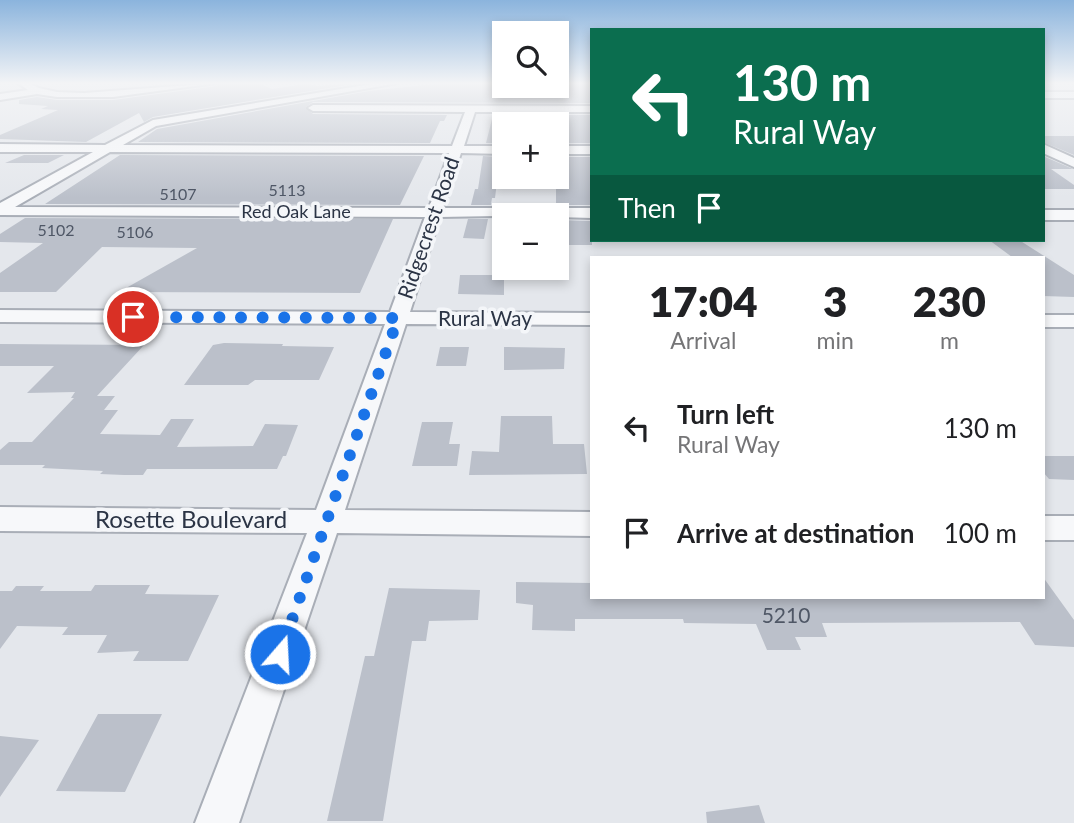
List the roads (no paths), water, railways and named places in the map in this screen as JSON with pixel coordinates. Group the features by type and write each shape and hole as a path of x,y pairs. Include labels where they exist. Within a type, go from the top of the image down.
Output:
{"street":[{"path":"0,210 153,123 162,121"},
{"name":"Ridgecrest Road","path":"218,823 467,121"},
{"path":"0,148 492,150"},
{"path":"569,150 590,150"},
{"path":"1046,150 1074,163"},
{"name":"Red Oak Lane","path":"0,210 590,213"},
{"path":"1045,215 1074,215"},
{"name":"Rural Way","path":"0,316 590,319"},
{"path":"1045,321 1074,321"},
{"name":"Rosette Boulevard","path":"0,520 590,524"},
{"path":"1045,528 1074,528"}]}
